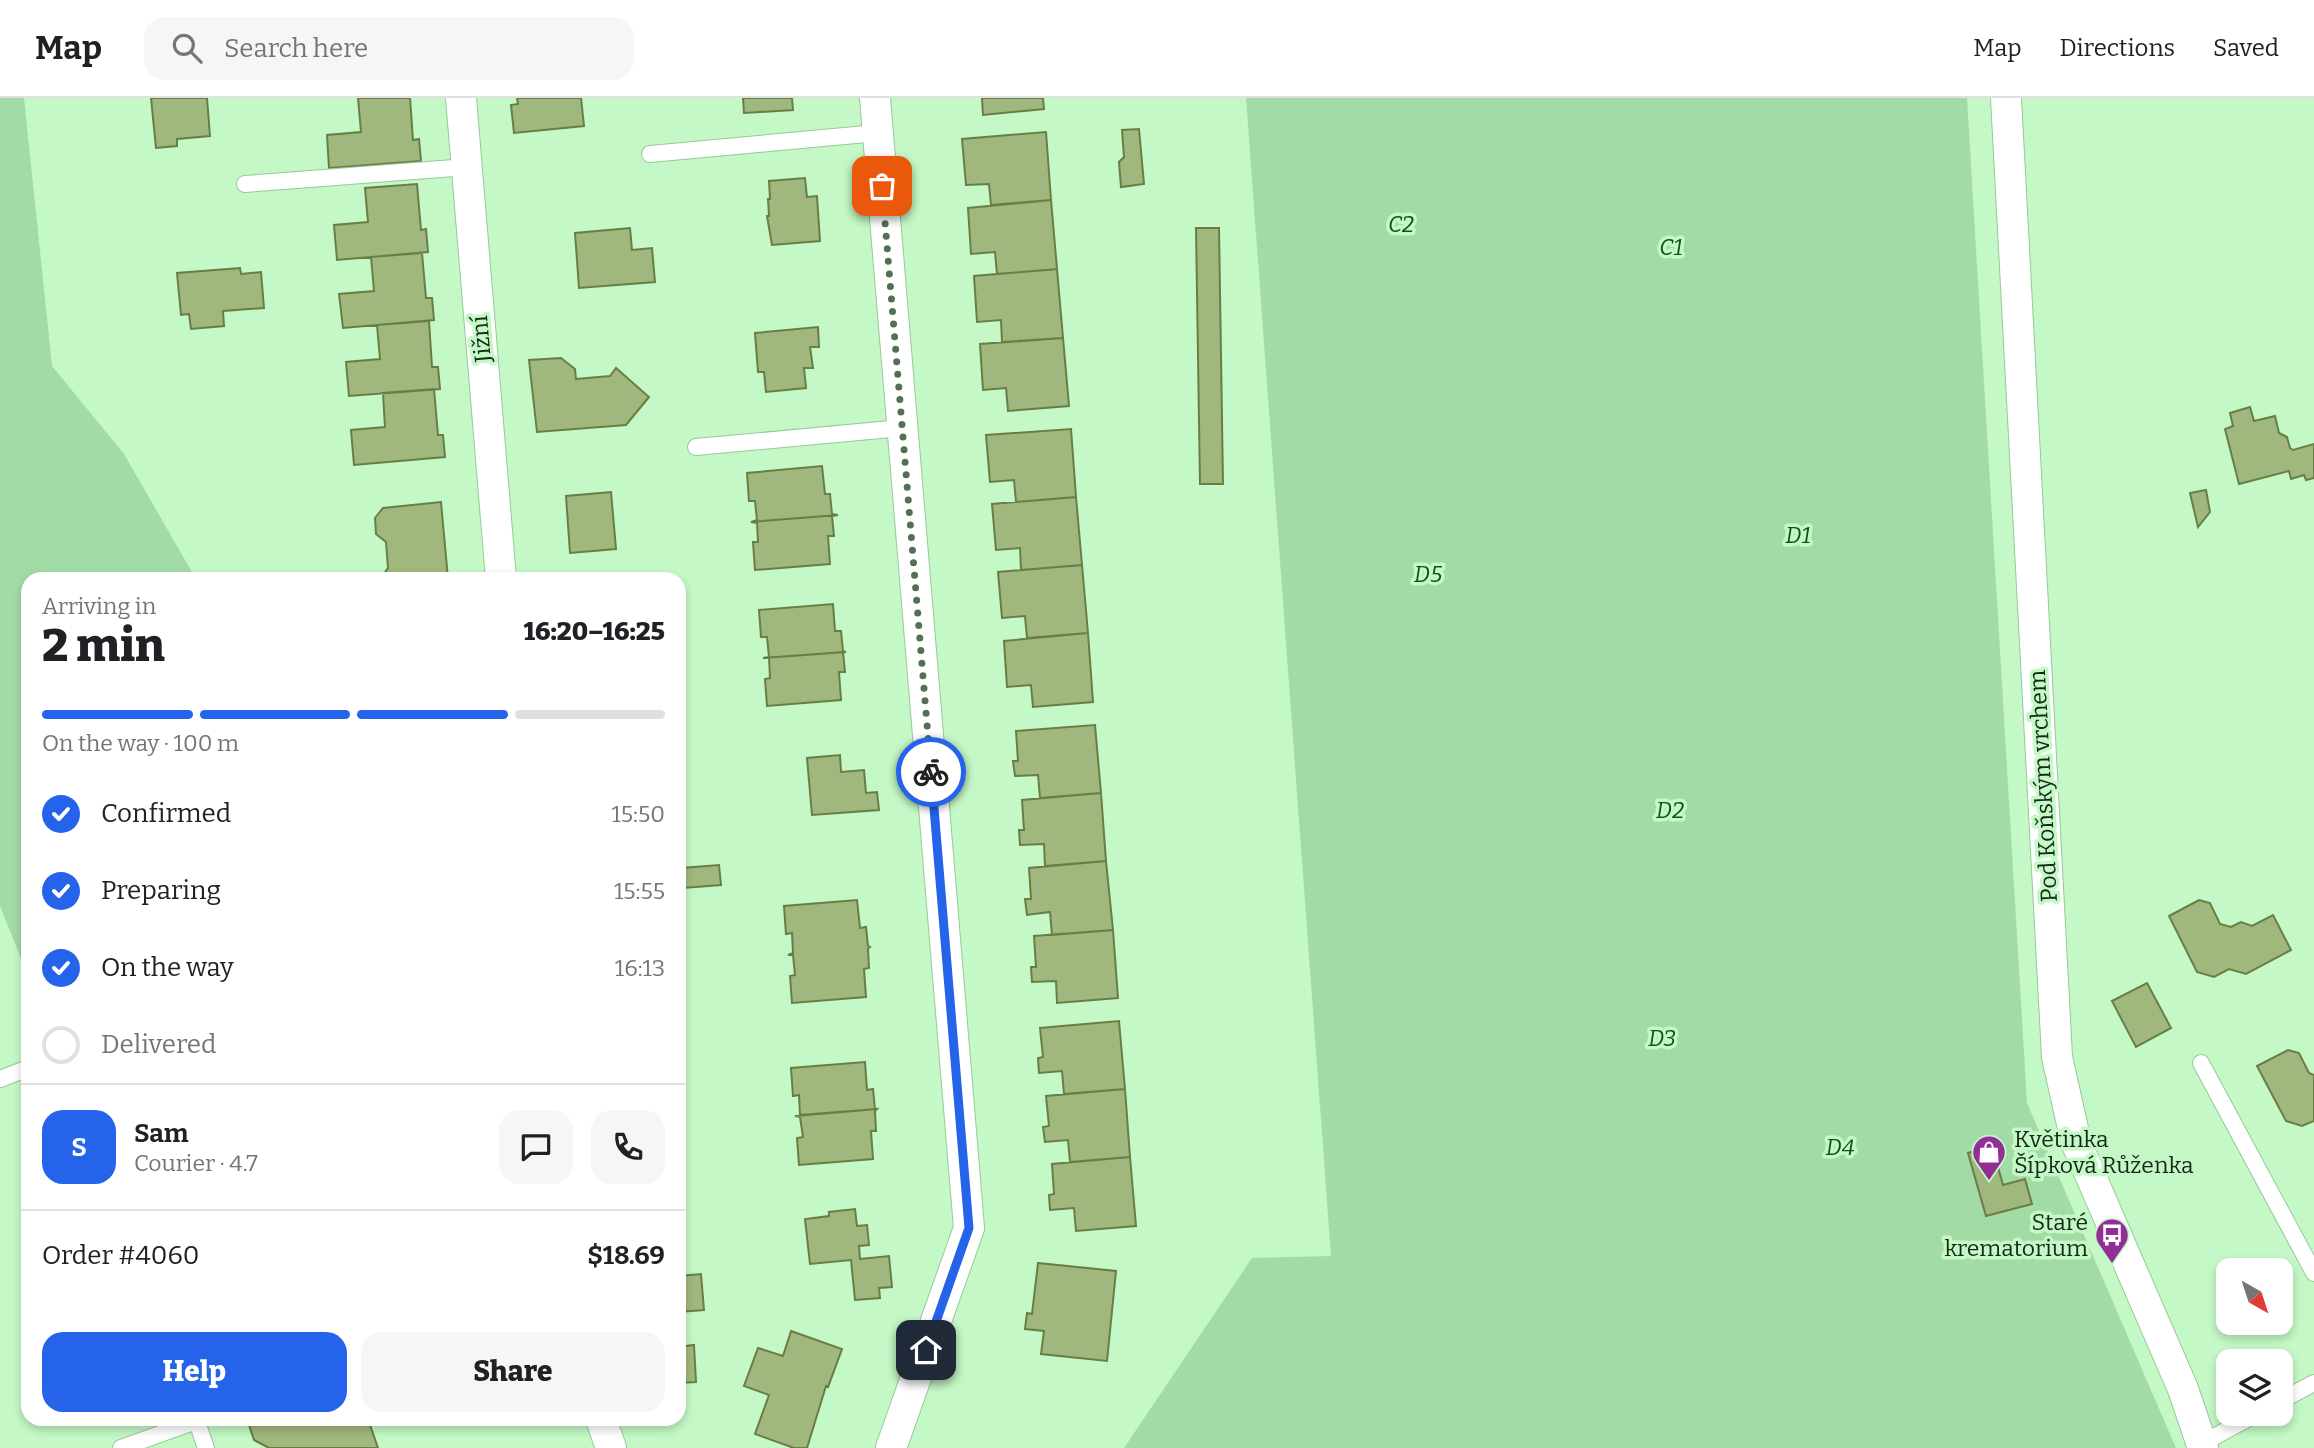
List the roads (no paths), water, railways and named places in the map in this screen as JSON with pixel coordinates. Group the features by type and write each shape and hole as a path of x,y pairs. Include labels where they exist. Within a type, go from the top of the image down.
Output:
{"street":[{"name":"Jižní","path":"461,98 500,572"},
{"path":"875,98 969,1228 891,1448"},
{"name":"Pod Koňským vrchem","path":"2006,98 2057,1057 2076,1142 2183,1388 2202,1446"},
{"path":"603,1426 611,1448"}],"lane":[{"path":"650,154 877,133"},
{"path":"245,184 467,167"},
{"path":"696,447 902,428"},
{"path":"2201,1063 2314,1273"},
{"path":"0,1079 21,1072"},
{"path":"2293,1394 2314,1383"},
{"path":"121,1448 180,1426"},
{"path":"198,1426 206,1448"},
{"path":"2202,1446 2236,1426"}],"place":[{"name":"Květinka Šípková Růženka","path":"1989,1182"},
{"name":"Staré krematorium","path":"2112,1265"}],"park label":[{"name":"C2","path":"1401,224"},
{"name":"C1","path":"1671,247"},
{"name":"D1","path":"1798,535"},
{"name":"D5","path":"1428,574"},
{"name":"D2","path":"1670,810"},
{"name":"D3","path":"1662,1038"},
{"name":"D4","path":"1840,1147"}]}
